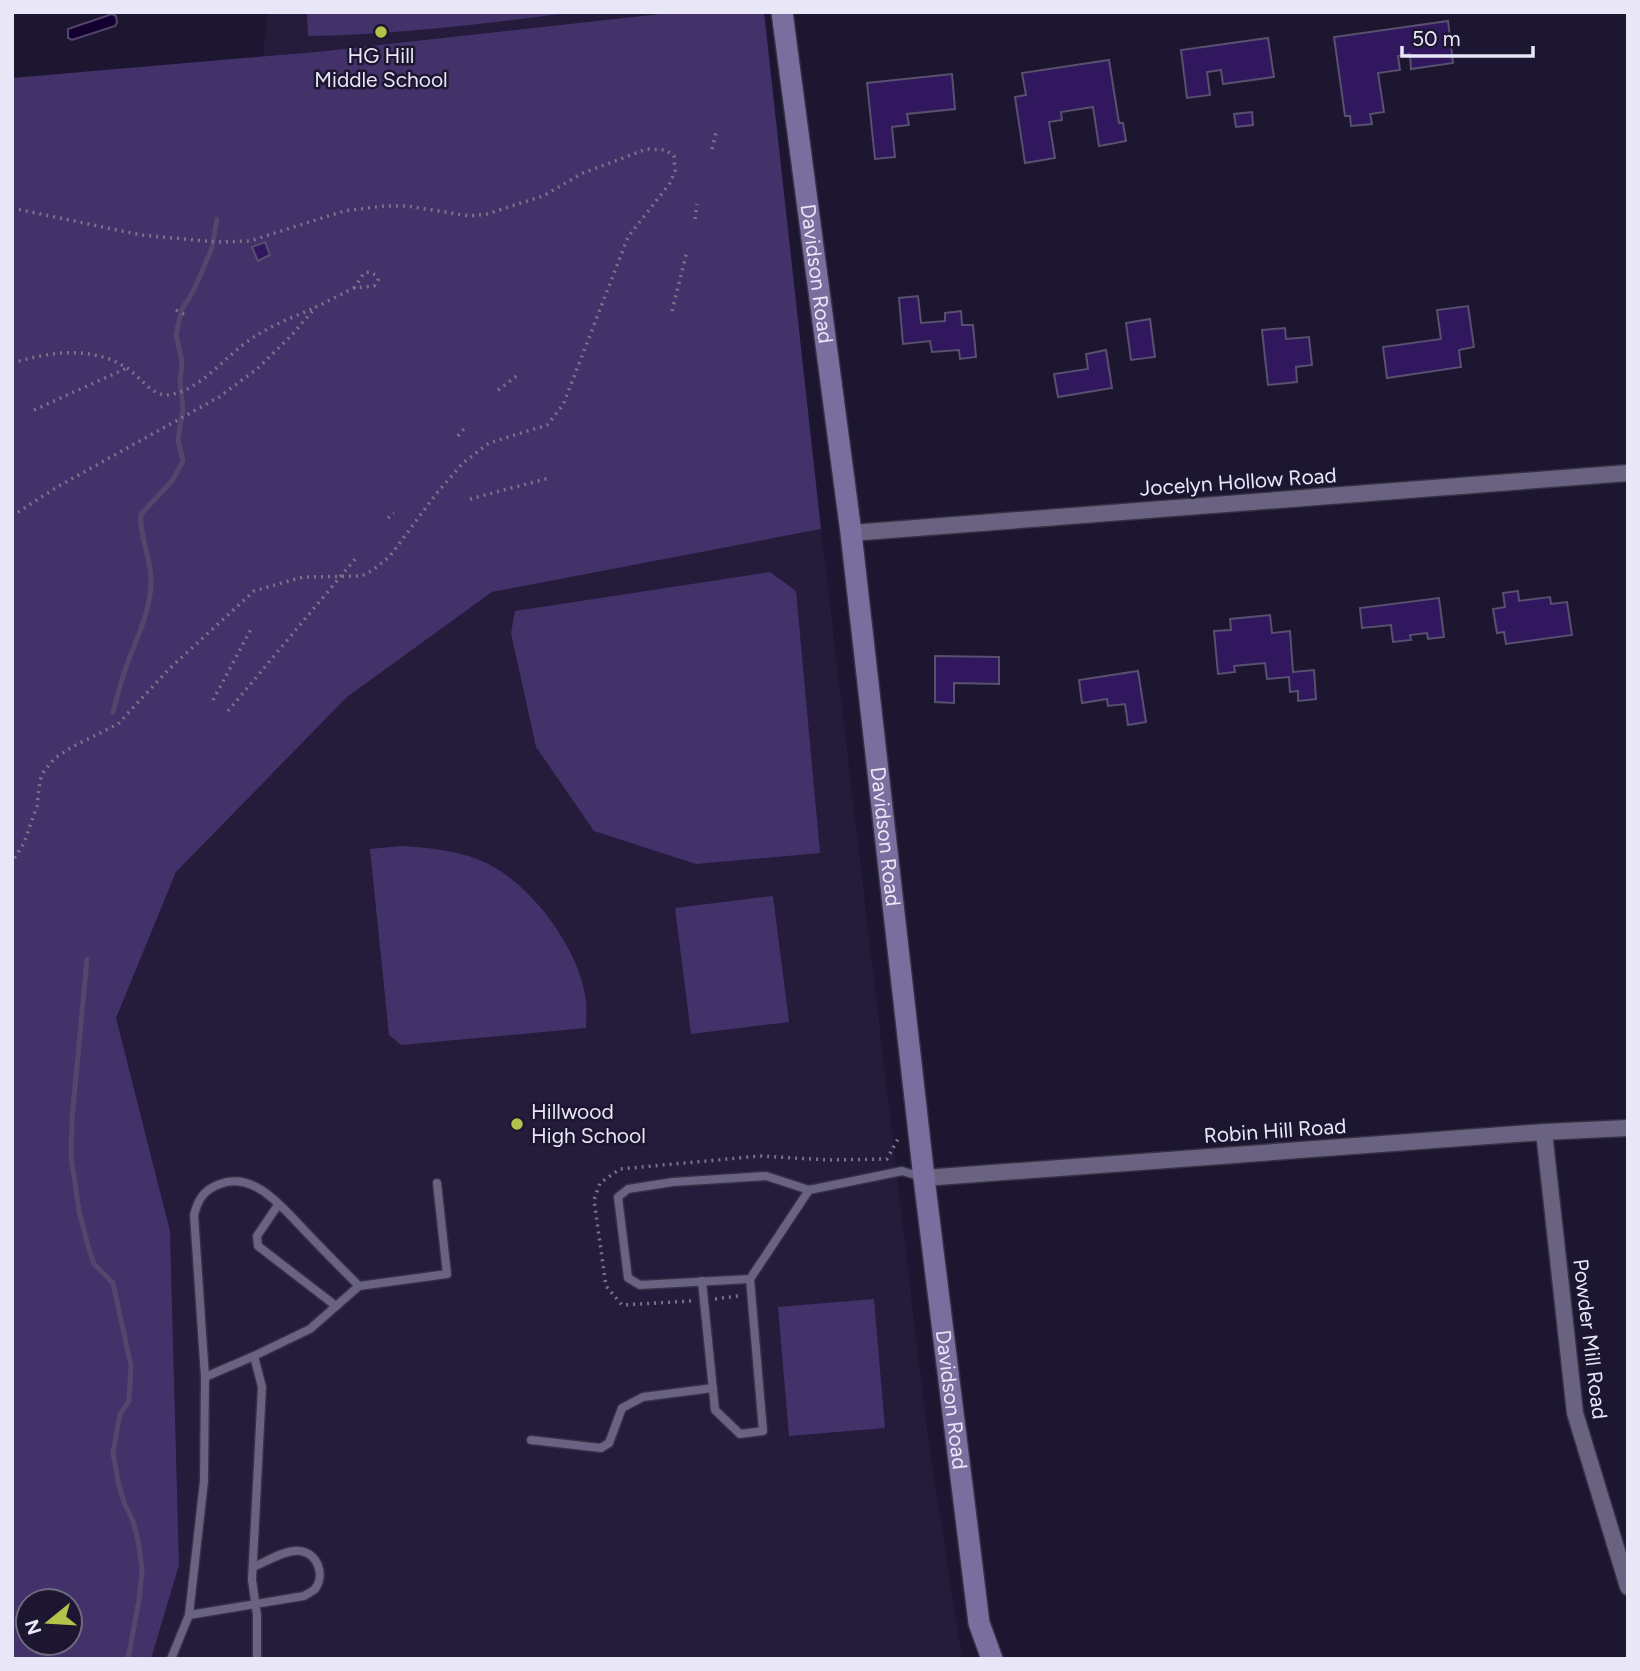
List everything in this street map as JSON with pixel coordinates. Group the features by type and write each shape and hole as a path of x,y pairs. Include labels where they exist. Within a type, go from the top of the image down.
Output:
{"street":[{"name":"Davidson Road","path":"782,12 851,533 979,1623 992,1659"},
{"name":"Jocelyn Hollow Road","path":"851,533 1628,473"},
{"name":"Robin Hill Road","path":"925,1178 1628,1128"},
{"name":"Powder Mill Road","path":"1544,1132 1575,1413 1628,1587"}],"lane":[{"path":"750,1279 640,1285 628,1278 618,1197 628,1189 673,1182 766,1176 809,1190 902,1171 925,1178"},
{"path":"170,1659 189,1615 204,1481 205,1377 194,1216 199,1197 213,1186 230,1180 243,1180 267,1193 359,1286"},
{"path":"205,1377 310,1329 359,1286 447,1274 437,1183"},
{"path":"702,1281 715,1410 740,1434 763,1431 750,1279 809,1190"},
{"path":"278,1205 257,1236 258,1246 336,1306"},
{"path":"254,1356 262,1387 253,1567 257,1659"},
{"path":"531,1440 601,1448 609,1443 622,1408 643,1397 713,1388"},
{"path":"189,1615 304,1596 315,1589 319,1577 319,1565 311,1554 298,1550 253,1567"}],"path":[{"path":"712,149 717,129"},
{"path":"12,208 141,235 216,242 250,241 344,211 384,206 407,206 470,216 487,214 543,196 583,173 647,149 666,150 674,156 675,171 670,183 628,237 563,405 547,425 489,443 463,463 390,556 362,576 303,577 254,591 169,669 118,724 55,758 40,780 37,806 24,843 12,862"},
{"path":"695,219 697,204"},
{"path":"672,311 687,251"},
{"path":"12,363 64,351 111,360 127,368 160,394 179,392 220,367 250,339 354,288 374,286 378,280 377,276 370,272 364,273 354,288"},
{"path":"12,516 57,487 219,397 257,369 316,307"},
{"path":"176,310 187,316"},
{"path":"34,410 127,368"},
{"path":"498,390 518,374"},
{"path":"458,436 464,429"},
{"path":"470,499 549,478"},
{"path":"388,519 394,513"},
{"path":"228,711 356,558"},
{"path":"213,700 251,629"},
{"path":"694,1301 622,1305 606,1286 594,1200 600,1183 620,1169 716,1158 887,1158 898,1139"},
{"path":"713,1299 738,1296"}],"shaded area":[{"name":"HG Hill Middle School","path":"267,12 678,12 263,57"},
{"path":"307,12 577,12 409,31 308,36"},
{"path":"678,12 764,12 821,529 492,592 347,697 176,872 116,1018 170,1231 179,1565 151,1659 12,1659 12,78 315,52"},
{"path":"112,14 116,16 115,26 72,40 68,38 68,29"},
{"name":"Hillwood High School","path":"821,529 927,1431 962,1659 151,1659 179,1565 170,1231 116,1018 176,872 347,697 492,592"},
{"path":"770,572 796,591 820,853 696,864 594,831 536,747 511,633 515,611"},
{"path":"402,846 450,851 477,859 496,868 532,898 562,937 573,958 586,1000 586,1028 401,1045 389,1035 370,849"},
{"path":"773,896 789,1022 691,1034 675,908"},
{"path":"874,1299 885,1428 789,1436 778,1307"}],"building":[{"path":"1448,21 1453,63 1411,69 1410,54 1398,56 1400,70 1378,73 1384,112 1370,114 1372,124 1351,126 1350,116 1345,116 1334,37"},
{"path":"1268,38 1274,77 1223,84 1221,70 1207,72 1210,95 1187,98 1181,50"},
{"path":"1109,60 1119,123 1123,123 1126,141 1099,146 1093,107 1061,112 1062,120 1049,122 1055,158 1025,163 1015,97 1026,95 1022,73"},
{"path":"952,74 955,109 907,114 909,125 892,127 895,157 875,159 867,83"},
{"path":"1252,112 1253,125 1236,127 1234,114"},
{"path":"265,242 270,255 258,261 252,247"},
{"path":"918,296 921,323 945,321 945,313 961,311 962,325 973,325 976,357 960,359 959,350 932,352 930,341 903,344 899,298"},
{"path":"1468,306 1474,347 1459,350 1461,367 1387,378 1383,347 1441,339 1437,310"},
{"path":"1150,319 1155,357 1131,360 1126,323"},
{"path":"1285,328 1286,339 1309,337 1312,365 1296,367 1297,382 1268,385 1262,330"},
{"path":"1106,350 1112,388 1058,397 1054,374 1088,369 1086,354"},
{"path":"1518,591 1519,601 1550,597 1551,604 1567,602 1572,635 1506,644 1504,632 1497,633 1493,609 1505,607 1503,593"},
{"path":"1439,598 1444,637 1428,639 1427,633 1410,635 1411,640 1393,642 1391,625 1362,628 1360,608"},
{"path":"1270,615 1272,633 1290,631 1293,672 1314,670 1316,699 1298,701 1298,691 1290,692 1289,677 1267,679 1265,663 1234,666 1235,672 1218,674 1214,631 1231,630 1230,619"},
{"path":"935,656 999,657 999,684 954,683 954,703 935,702"},
{"path":"1138,671 1146,722 1128,725 1125,704 1108,706 1107,699 1082,703 1079,680"}],"waterway":[{"path":"113,712 150,595 151,574 141,514 172,481 183,461 178,440 183,408 180,381 182,362 176,334 182,309 193,292 212,248 217,219"},
{"path":"87,959 71,1156 79,1211 88,1246 94,1264 113,1283 131,1366 129,1401 120,1414 113,1453 119,1486 139,1545 142,1570 128,1659"}],"place":[{"name":"HG Hill Middle School","path":"381,32"},
{"name":"Hillwood High School","path":"517,1124"}]}
